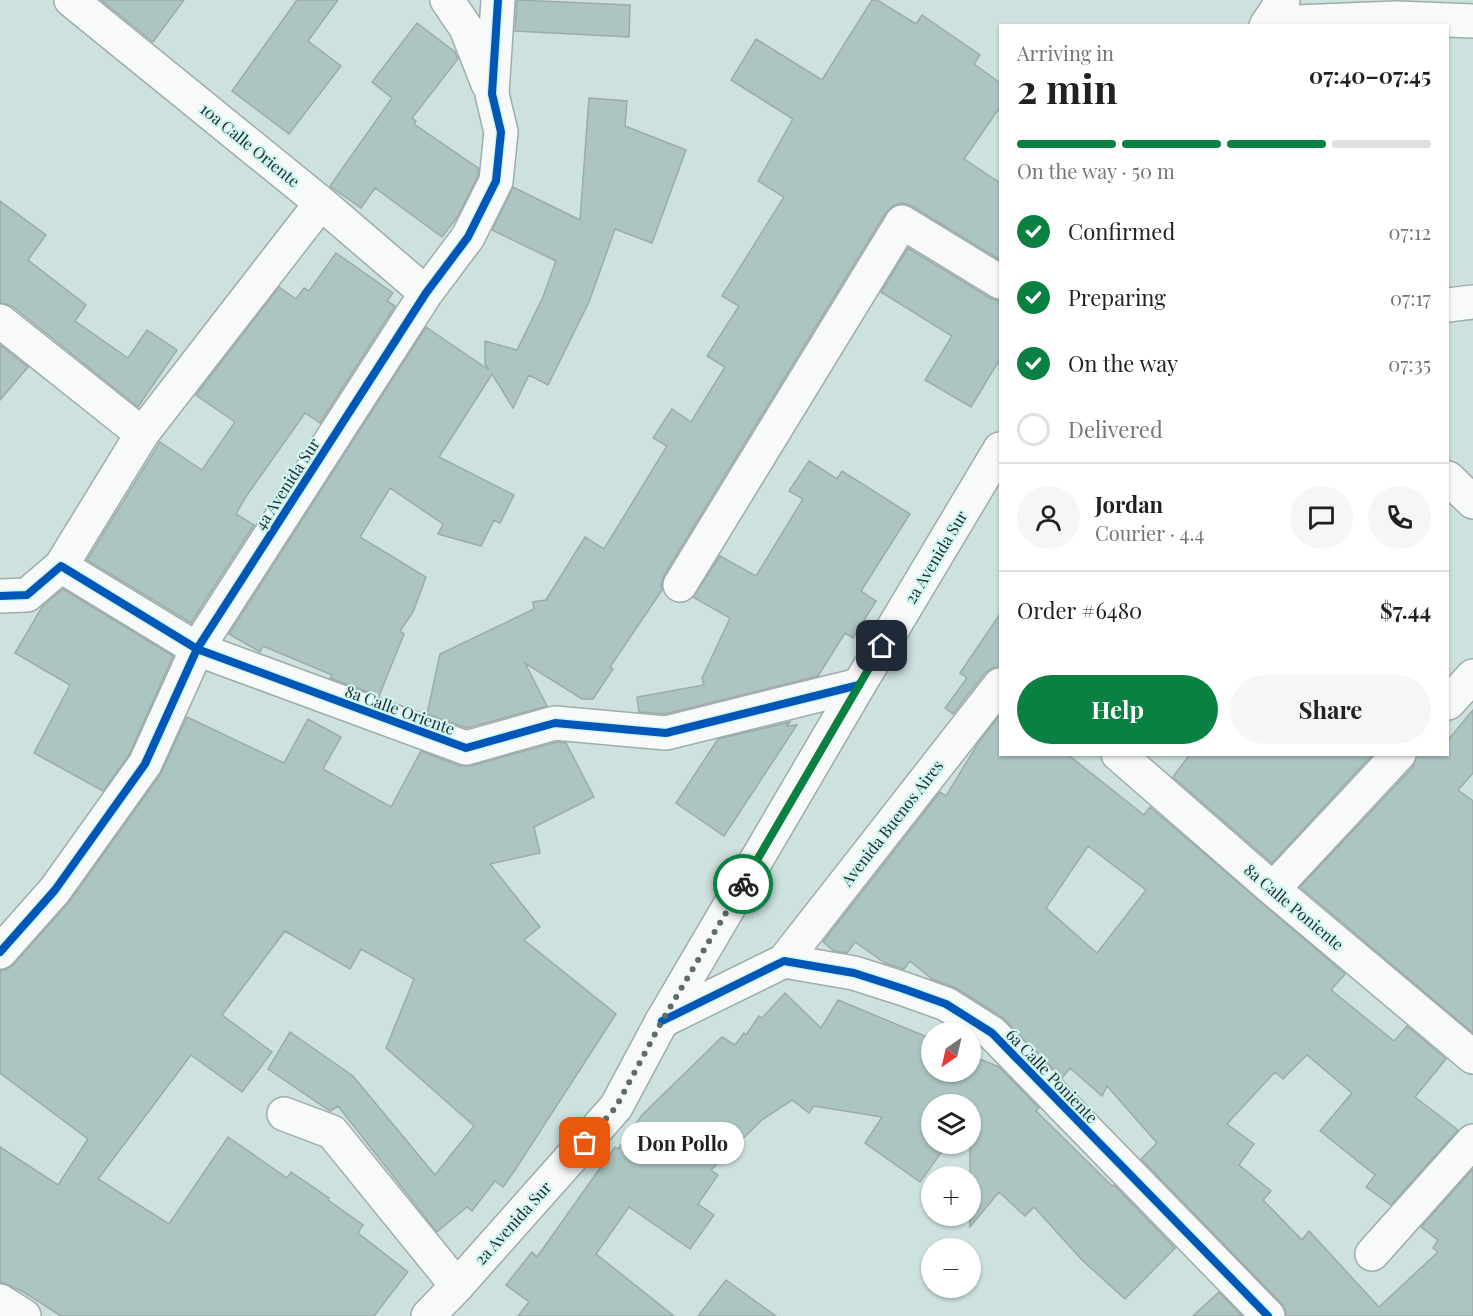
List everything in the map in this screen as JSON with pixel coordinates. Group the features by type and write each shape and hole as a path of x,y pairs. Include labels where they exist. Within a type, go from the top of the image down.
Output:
{"street":[{"name":"10a Calle Oriente","path":"71,0 321,203 426,294"},
{"path":"447,0 466,28 492,94"},
{"name":"4a Avenida Sur","path":"0,952 55,890 145,764 197,649 426,294 468,237 496,181 501,132 492,94 498,0"},
{"path":"1272,16 1473,21"},
{"path":"0,596 27,595 62,566 142,434 321,203"},
{"path":"680,585 902,222 999,281"},
{"path":"1449,305 1473,302"},
{"path":"0,321 142,434"},
{"name":"2a Avenida Sur","path":"428,1316 616,1107 662,1021 999,451"},
{"path":"1449,479 1473,501"},
{"name":"8a Calle Oriente","path":"62,566 197,649 466,748 555,723 666,733 859,685"},
{"path":"1449,702 1473,676"},
{"name":"Avenida Buenos Aires","path":"784,961 999,686"},
{"name":"8a Calle Poniente","path":"1120,756 1273,889 1473,1057"},
{"path":"1273,889 1397,756"},
{"path":"662,1021 784,961"},
{"name":"6a Calle Poniente","path":"784,961 854,973 904,988 946,1004 992,1033 1268,1316"},
{"path":"284,1114 332,1132 457,1286"},
{"path":"1372,1254 1473,1141"},
{"path":"0,1301 24,1316"}],"building":[{"path":"101,0 184,0 153,42"},
{"path":"297,0 338,0 308,41 341,66 289,134 232,91"},
{"path":"517,0 630,5 629,37 515,31"},
{"path":"872,0 877,0 916,24 922,15 980,55 974,64 999,82 999,108 964,159 999,182 999,259 912,206 902,203 893,206 886,212 664,575 662,590 610,667 613,669 593,699 582,699 525,663 547,706 467,728 427,714 440,654 534,609 533,602 546,600 585,537 604,549 667,446 653,438 672,409 691,422 725,367 707,356 739,306 722,296 784,197 758,181 793,119 731,80 756,39 822,80"},
{"path":"417,23 455,52 458,59 412,118 416,121 414,124 478,168 478,176 458,216 442,237 375,188 361,208 330,186 392,98 372,82"},
{"path":"589,98 627,101 625,126 686,150 652,243 615,229 589,302 548,385 529,375 513,408 492,374 439,457 514,495 500,523 494,520 481,546 438,534 443,524 390,488 360,537 426,577 413,612 400,631 404,634 379,696 330,678 332,675 263,646 260,652 229,634 426,327 489,370 485,364 485,341 517,350 543,297 556,261 492,230 513,187 580,220"},
{"path":"0,201 46,235 28,260 86,305 75,321 128,358 147,330 177,350 138,407 12,306 0,303"},
{"path":"908,248 990,298 999,301 999,361 971,407 925,380 952,336 881,292"},
{"path":"336,253 393,293 387,301 395,306 320,423 305,413 245,498 236,514 254,525 191,623 87,560 160,442 202,470 235,422 196,395 279,287 296,299 304,288 309,291"},
{"path":"0,345 28,367 0,400"},
{"path":"809,461 837,479 842,471 910,514 861,591 876,601 853,638 845,633 818,676 665,714 639,712 637,697 704,685 702,678 730,618 693,597 720,556 756,576 803,499 789,491"},
{"path":"63,589 173,656 129,755 103,791 34,753 70,685 15,653 42,607"},
{"path":"999,615 999,667 992,668 985,673 953,714 945,708 967,678 960,673"},
{"path":"1473,710 1473,773 1458,790 1473,801 1473,1033 1300,887 1413,767 1416,756 1449,756 1449,739"},
{"path":"999,716 999,756 1070,756 1144,815 1150,807 1345,974 1331,990 1394,1041 1407,1026 1446,1059 1415,1097 1458,1130 1391,1205 1366,1187 1375,1175 1320,1131 1352,1093 1307,1055 1283,1079 1275,1072 1227,1124 1254,1144 1239,1165 1271,1191 1263,1200 1302,1240 1309,1231 1379,1307 1438,1252 1433,1248 1438,1240 1421,1227 1473,1169 1473,1316 1286,1316 1281,1303 1141,1159 1157,1143 1107,1086 1102,1096 1070,1068 1062,1078 1002,1017 956,988 932,979 910,961 904,969 885,963 855,942 847,953 834,951 823,942 940,792 946,796 980,740","holes":["1088,846 1146,890 1097,953 1046,908"]},
{"path":"187,717 284,763 308,719 341,737 323,769 391,807 421,751 460,766 470,766 557,742 566,743 594,797 534,827 540,853 490,864 540,927 524,940 616,1014 503,1187 495,1181 472,1211 467,1207 437,1232 338,1106 330,1111 268,1069 290,1032 353,1076 435,1175 474,1126 386,1048 414,979 361,949 350,969 285,931 222,1015 272,1052 242,1092 191,1055 98,1179 169,1224 228,1137 287,1178 291,1172 329,1198 328,1200 363,1225 358,1233 408,1272 374,1316 61,1316 22,1291 0,1282 0,1147 58,1185 88,1139 0,1073 0,970 6,970 14,964 70,901 160,775"},
{"path":"790,722 787,726 797,725 724,836 676,803 718,739"},
{"path":"1189,756 1371,756 1272,863 1173,777"},
{"path":"785,993 821,1028 838,1000 921,1034 921,1082 981,1082 981,1060 999,1067 1039,1108 1036,1111 1112,1186 1114,1185 1175,1248 1125,1299 1082,1260 1034,1207 1025,1216 999,1192 981,1214 981,1166 970,1166 970,1154 981,1154 981,1094 921,1094 921,1154 940,1154 931,1166 921,1166 920,1182 865,1143 882,1117 814,1106 809,1113 792,1100 763,1119 711,1170 718,1175 698,1204 714,1215 690,1249 629,1207 596,1254 674,1316 518,1316 529,1302 506,1285 532,1252 537,1257 615,1147 618,1149 642,1115 722,1037 735,1045 744,1033 746,1035 759,1016 762,1018"},
{"path":"726,1280 776,1316 698,1316"},
{"path":"1219,1292 1242,1316 1193,1316"}],"cycle path":[{"path":"0,952 55,890 145,764 197,649 426,293 468,237 496,181 501,132 492,94 498,0"},
{"path":"0,596 27,595 61,566 197,649 466,748 555,723 666,733 859,685"},
{"path":"662,1021 784,961 854,973 946,1004 992,1033 1268,1316"}],"way so far":[{"path":"585,1143 616,1107 662,1021 743,884"}],"place":[{"name":"Don Pollo","path":"585,1143"}],"route":[{"path":"743,884 882,646"}]}
